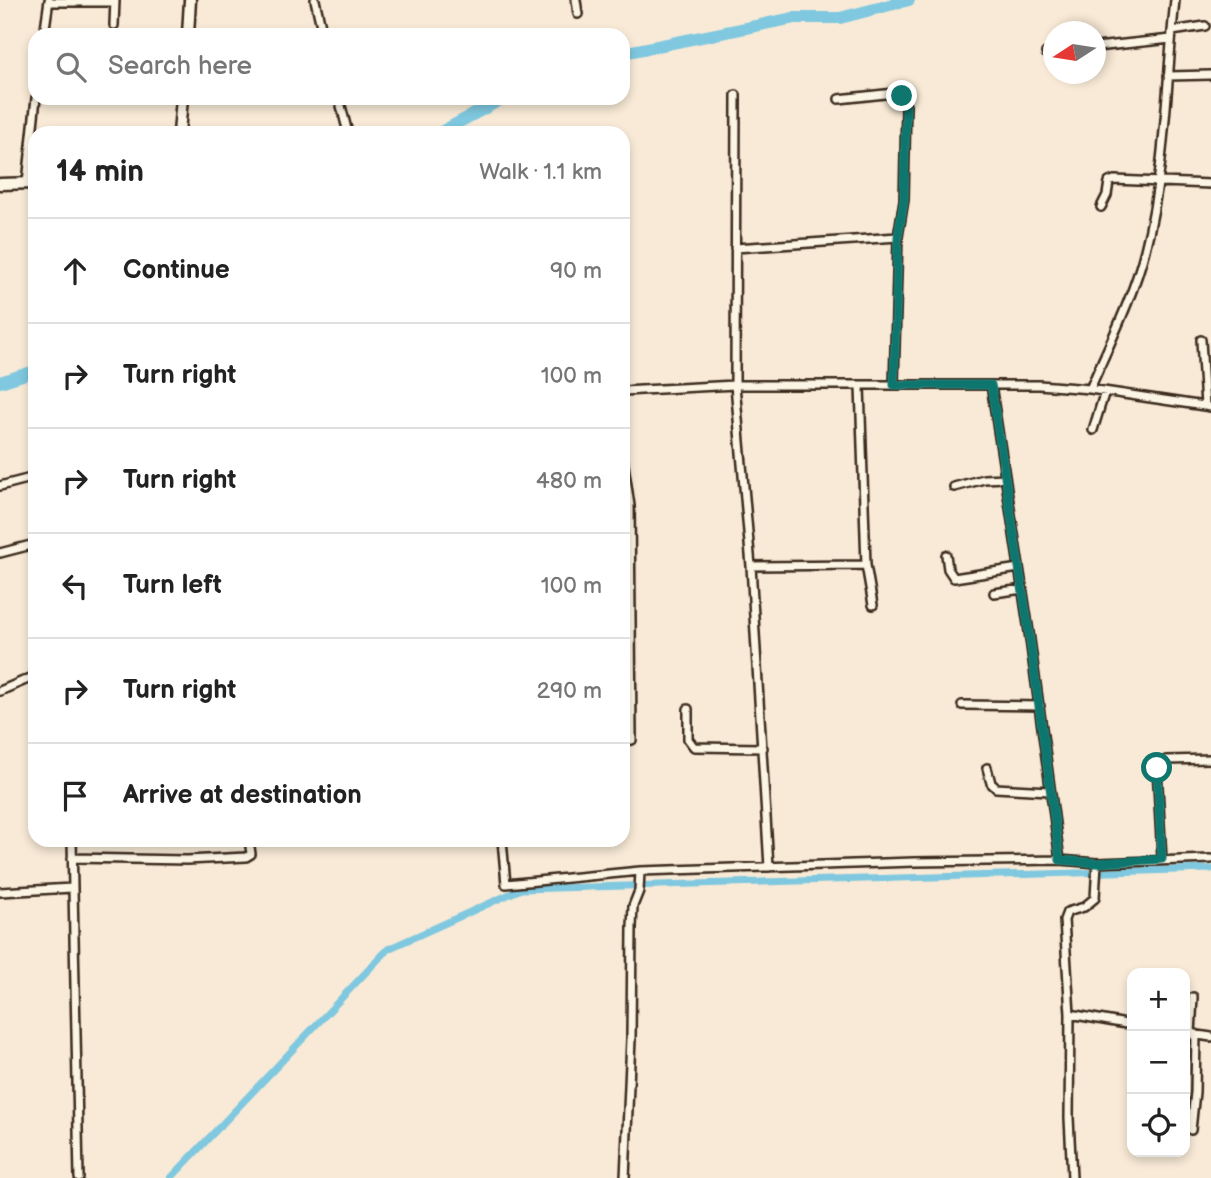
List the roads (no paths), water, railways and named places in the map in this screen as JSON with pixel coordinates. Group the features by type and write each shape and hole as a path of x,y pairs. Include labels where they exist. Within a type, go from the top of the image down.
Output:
{"street":[{"path":"188,28 190,0"},
{"path":"315,0 321,28"},
{"path":"576,0 579,14"},
{"path":"1090,389 1137,276 1145,249 1157,182 1175,0"},
{"path":"45,28 49,1 115,1 114,25"},
{"path":"1106,45 1171,35 1205,26"},
{"path":"1168,76 1211,75"},
{"path":"839,99 894,93 902,96 905,101 904,200 898,237 894,385"},
{"path":"736,95 735,384 751,566 769,867"},
{"path":"34,126 36,105"},
{"path":"179,126 181,105"},
{"path":"341,105 346,126"},
{"path":"1101,207 1110,181 1211,184"},
{"path":"0,184 28,183"},
{"path":"735,248 898,237"},
{"path":"630,391 735,384 1039,385 1090,389 1208,407 1201,340"},
{"path":"991,385 1040,706 1060,860"},
{"path":"860,386 866,565 873,604"},
{"path":"1093,430 1105,391"},
{"path":"954,487 984,479 1005,478"},
{"path":"0,485 28,479"},
{"path":"630,506 630,740"},
{"path":"0,554 28,546"},
{"path":"946,555 948,569 954,578 1019,568"},
{"path":"751,566 866,565"},
{"path":"994,593 1023,589"},
{"path":"0,691 28,679"},
{"path":"962,705 1040,706"},
{"path":"688,709 688,739 694,747 763,748"},
{"path":"1162,859 1157,768 1166,760 1211,759"},
{"path":"987,768 989,779 996,788 1050,791"},
{"path":"72,847 79,1178"},
{"path":"72,858 187,860 246,857 251,854 250,847"},
{"path":"503,847 506,884 640,873 769,867 1060,860 1097,864 1162,859 1211,859"},
{"path":"1072,1178 1069,1118 1070,1014 1065,916 1067,912 1084,907 1095,898 1097,864"},
{"path":"625,1178 631,1039 632,926 640,873"},
{"path":"0,892 72,888"},
{"path":"1191,1130 1195,1092 1191,1034 1193,997"},
{"path":"1070,1014 1127,1024"},
{"path":"1191,1034 1211,1037"}],"waterway":[{"path":"630,52 794,18 840,18 909,0"},
{"path":"452,126 491,105"},
{"path":"0,382 28,373"},
{"path":"171,1178 388,949 521,889 1211,869"}]}
